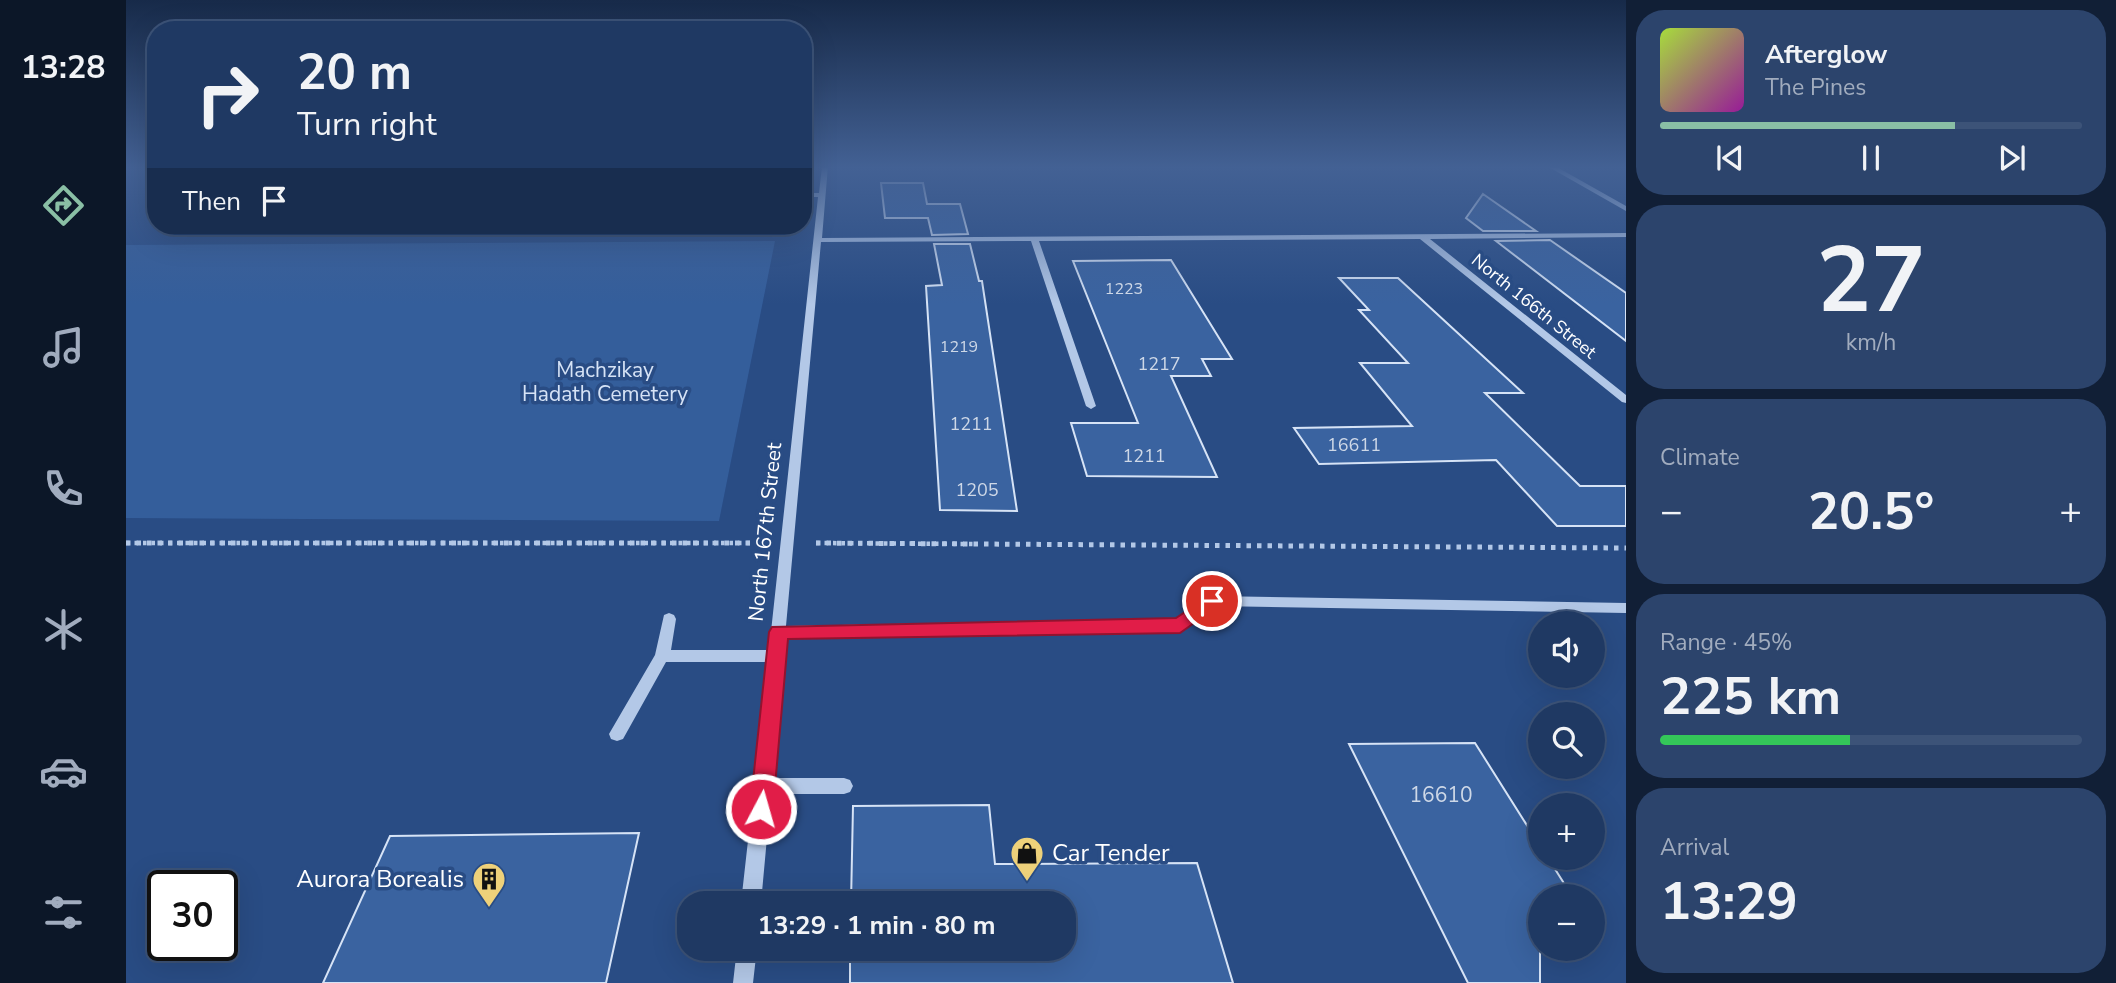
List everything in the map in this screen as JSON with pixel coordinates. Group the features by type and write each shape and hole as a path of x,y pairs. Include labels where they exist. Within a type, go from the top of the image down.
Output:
{"street":[{"name":"North 167th Street","path":"752,891 821,212"},
{"path":"818,240 1626,235"},
{"name":"North 166th Street","path":"1423,237 1626,400"},
{"path":"1034,239 1091,406"},
{"path":"662,656 777,656"},
{"path":"763,786 844,786"},
{"path":"743,983 746,961"}],"lane":[{"path":"779,632 1180,625 1212,601 1626,608"},
{"path":"617,734 662,656 669,619"}],"path":[{"path":"126,543 757,543"},
{"path":"811,543 1626,548"}],"green space":[{"name":"Machzikay Hadath Cemetery","path":"775,241 719,521 126,518 126,245"}],"building":[{"path":"884,212 962,212 968,234 932,235 928,218 885,218"},
{"path":"1470,212 1509,212 1536,231 1483,231 1466,218"},
{"path":"1550,240 1626,293 1626,341 1496,241"},
{"path":"934,244 970,244 979,281 982,281 1017,511 940,510 926,286 942,285"},
{"path":"1171,260 1232,359 1202,359 1211,376 1171,376 1217,477 1087,476 1071,423 1138,423 1073,261"},
{"path":"1339,278 1398,278 1523,393 1485,393 1580,486 1626,486 1626,526 1557,526 1496,460 1319,464 1294,428 1412,426 1360,363 1408,363 1359,310 1369,310"},
{"path":"1475,743 1528,827 1528,870 1556,870 1564,884 1528,884 1528,961 1540,961 1540,983 1468,983 1349,744"},
{"name":"Car Tender","path":"989,805 995,864 1197,863 1233,983 850,983 850,961 1076,961 1076,891 851,891 853,806"},
{"name":"Aurora Borealis","path":"639,833 606,983 323,983 390,836"}],"place":[{"name":"Car Tender","path":"1027,883"},
{"name":"Aurora Borealis","path":"489,909"}],"route":[{"path":"761,809 779,632 1180,625 1212,601"}]}
